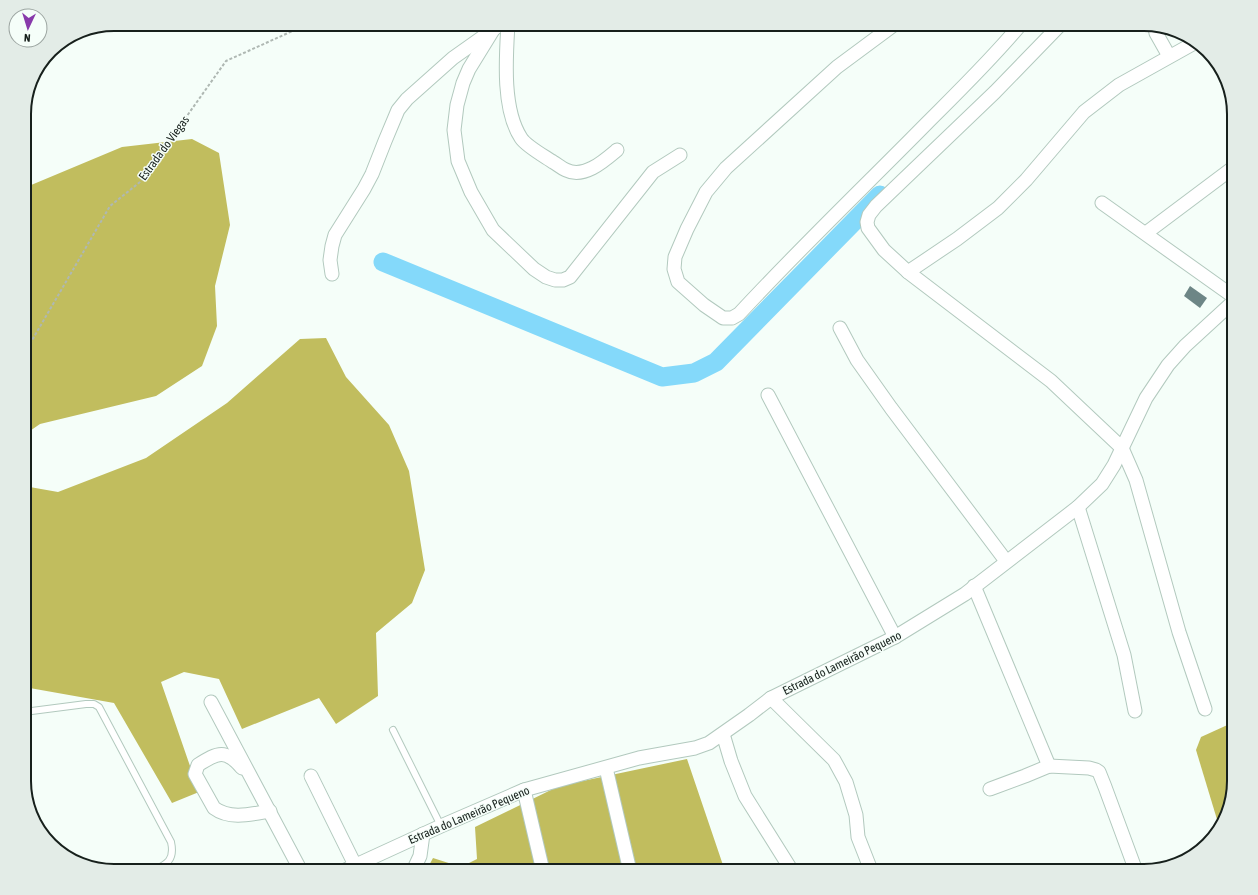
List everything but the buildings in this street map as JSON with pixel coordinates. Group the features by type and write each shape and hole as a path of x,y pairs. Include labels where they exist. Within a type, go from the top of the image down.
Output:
{"street":[{"path":"332,274 330,260 335,235 364,190 398,110 407,99 453,58 491,31"},
{"path":"494,31 469,69 463,83 457,105 454,130 458,161 471,192 493,230 534,269 546,277 555,280 563,280 570,277 653,172 680,155"},
{"path":"508,31 506,53 508,96 513,120 522,139 538,152 567,171 579,173 590,169 605,160 616,150"},
{"path":"886,31 837,68 726,168 706,192 687,229 675,257 674,269 678,282 704,305 723,318 732,318 739,314 782,267 947,104 1015,31"},
{"path":"1054,31 995,92 876,206 869,215 867,222 868,228 872,236 884,250 908,272 1051,381 1122,448 1136,480 1179,632 1205,709"},
{"path":"1156,32 1169,56"},
{"path":"908,272 957,239 998,208 1026,180 1084,112 1119,85 1190,45"},
{"path":"1146,233 1227,172"},
{"path":"1102,202 1227,292"},
{"name":"Estrada do Lameirão Pequeno","path":"357,864 524,790 639,758 695,748 709,743 749,716 771,698 895,637 965,594 1078,507 1102,484 1114,465 1146,398 1168,365 1185,346 1227,307"},
{"path":"840,328 858,360 891,408 1006,561"},
{"path":"768,396 895,637"},
{"path":"1078,507 1124,655 1135,711"},
{"path":"974,586 1049,766"},
{"path":"771,698 834,760 846,782 856,815 858,837 869,864"},
{"path":"211,702 297,864"},
{"path":"723,734 731,761 745,796 788,864"},
{"path":"255,783 230,755 217,755 198,765 196,770 196,778 214,808 218,811 235,815 246,815 270,811"},
{"path":"990,789 1049,766 1089,768 1099,772 1133,864"},
{"path":"606,768 628,864"},
{"path":"312,776 355,864"},
{"path":"524,790 541,864"},
{"path":"416,864 420,856 423,834"}],"lane":[{"path":"31,711 86,704 94,704 99,707 171,842 173,850 171,857 165,864"},
{"path":"394,730 441,826"}],"path":[{"name":"Estrada do Viegas","path":"31,342 110,206 140,182 226,61 292,31"}],"shaded area":[{"path":"192,139 219,153 230,225 215,286 217,326 202,366 156,396 40,424 31,430 31,185 122,147"},
{"path":"326,338 346,377 389,425 409,471 425,570 412,603 376,633 378,696 336,724 319,698 242,729 219,679 184,672 161,682 199,792 172,803 114,703 31,688 31,487 58,492 146,458 227,403 300,339"},
{"path":"1227,725 1227,786 1223,807 1217,820 1196,750 1201,737"},
{"path":"687,759 723,864 467,864 477,859 475,827 559,786"},
{"path":"433,858 452,864 430,864"}],"waterway":[{"path":"383,262 662,377 694,373 716,362 880,195"}]}
